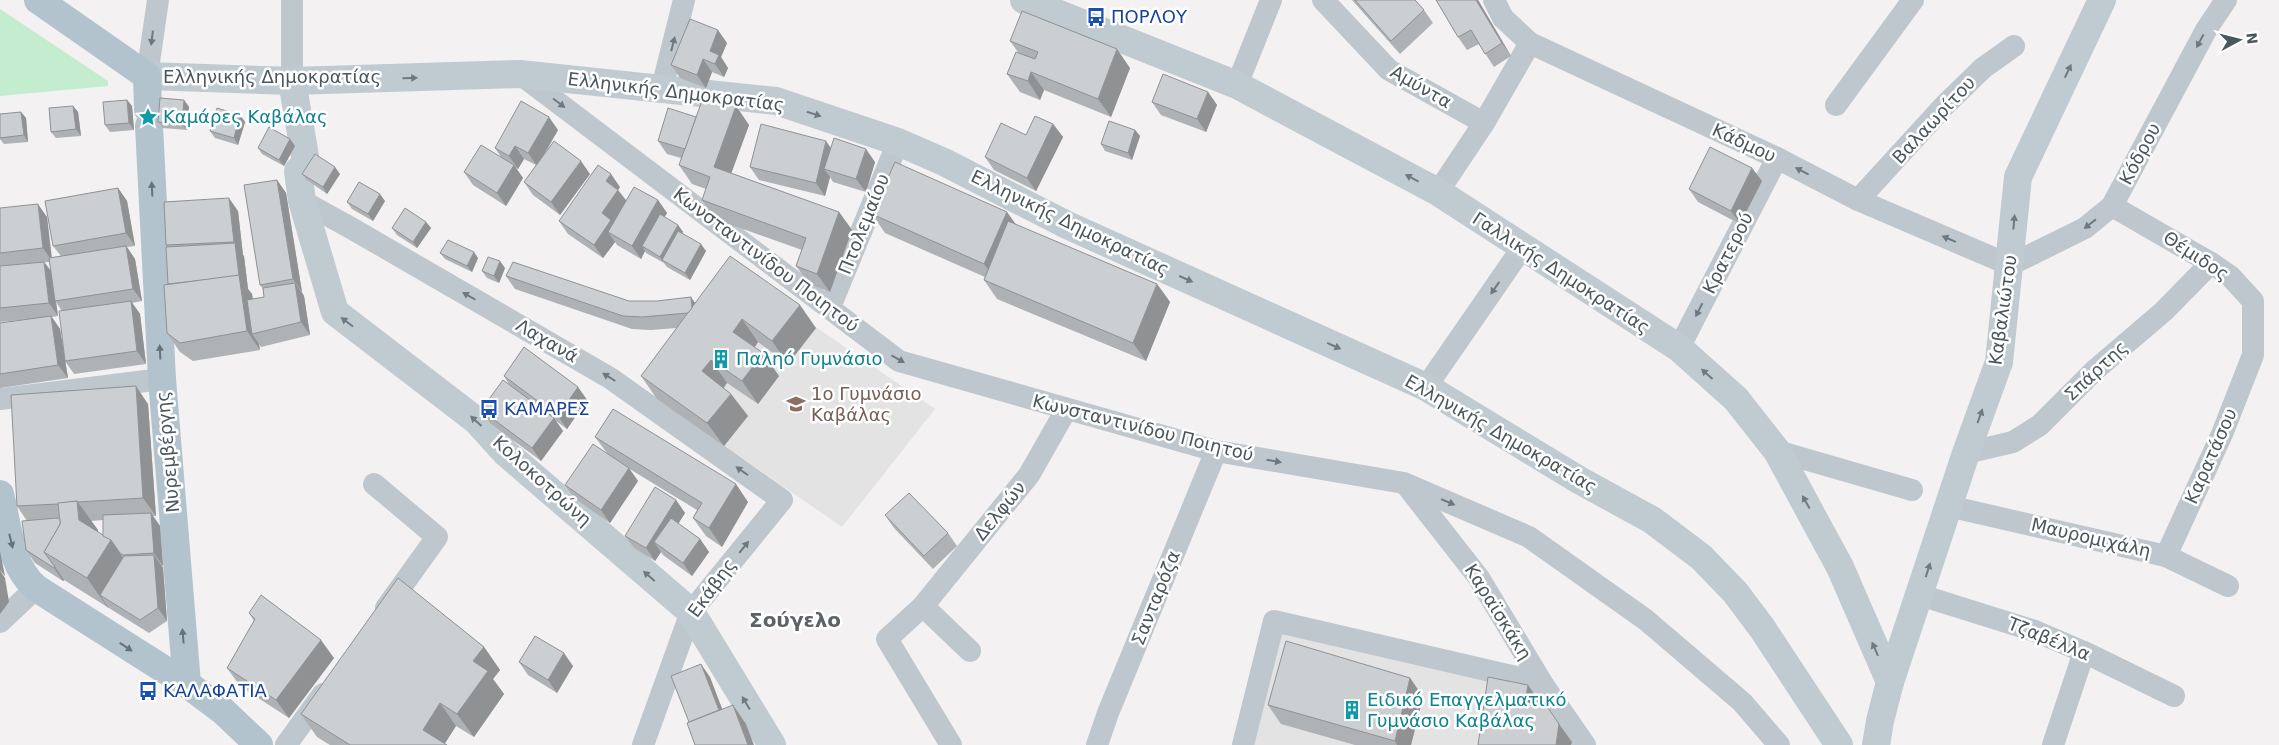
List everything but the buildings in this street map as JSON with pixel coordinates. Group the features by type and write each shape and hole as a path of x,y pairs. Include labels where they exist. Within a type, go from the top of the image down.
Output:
{"main road":[{"path":"38,0 148,76"},
{"name":"Νυρεμβέργης","path":"148,76 148,117 162,379 187,684"},
{"path":"0,494 16,558 26,579 36,588 187,684 223,711 259,745"}],"street":[{"name":"Νυρεμβέργης","path":"148,76 158,0"},
{"path":"292,0 292,82"},
{"path":"662,88 684,0"},
{"name":"Γαλλικής Δημοκρατίας","path":"1026,0 1238,84 1438,192 1679,348 1736,399 1777,451 1809,506 1840,568 1890,682"},
{"path":"1238,84 1271,0"},
{"name":"Αμύντα","path":"1323,0 1388,70 1484,123"},
{"name":"Κάδμου","path":"1494,0 1503,18 1530,43 1777,158 1858,200 2010,265"},
{"path":"1836,104 1913,0"},
{"name":"Καβαλιώτου","path":"1890,682 1966,453 1999,362 2018,177 2102,0"},
{"name":"Κόδρου","path":"2010,265 2085,228 2112,206 2206,30 2226,0"},
{"path":"1438,192 1484,123 1530,43"},
{"name":"Βαλαωρίτου","path":"1858,200 1944,106 1984,68 2014,46"},
{"name":"Ελληνικής Δημοκρατίας","path":"148,76 292,82 520,74 776,101 898,142 944,162 1068,225 1426,387 1579,480 1652,520 1700,557 1735,592 1762,628 1840,745"},
{"name":"Κωνσταντινίδου Ποιητού","path":"520,74 899,361 1066,410 1216,451 1404,483 1529,537 1646,620 1742,702 1779,745"},
{"name":"Κολοκοτρώνη","path":"292,82 301,163 302,201 335,312 477,421 506,453 691,612 772,745"},
{"name":"Πτολεμαίου","path":"830,307 898,142"},
{"name":"Κρατερού","path":"1679,348 1777,158"},
{"name":"Λαχανά","path":"302,201 610,378 782,500"},
{"name":"Θέμιδος","path":"2112,206 2230,276 2253,301 2253,355"},
{"path":"1426,387 1522,248"},
{"name":"Σπάρτης","path":"1966,453 2013,442 2040,425 2095,370 2164,311 2211,263"},
{"name":"Καρατάσου","path":"2166,556 2222,434 2253,355"},
{"path":"0,399 162,379"},
{"name":"Δελφών","path":"951,745 887,639 923,606 1029,475 1066,410"},
{"name":"Σανταρόζα","path":"1097,745 1108,713 1216,451"},
{"path":"1777,451 1912,490"},
{"name":"Καραϊσκάκη","path":"1404,483 1479,578 1542,684 1585,745"},
{"path":"374,484 437,537 375,622"},
{"name":"Εκάβης","path":"643,745 691,612 782,500"},
{"name":"Μαυρομιχάλη","path":"1948,506 2166,556 2228,586"},
{"path":"0,622 36,588"},
{"name":"Τζαβέλλα","path":"1920,595 2035,631 2084,652 2174,696"},
{"path":"923,606 970,651"},
{"path":"1243,745 1274,621 1542,684"},
{"path":"2053,745 2084,652"},
{"path":"286,745 335,677"},
{"path":"1876,745 1890,682"}],"shaded area":[{"name":"1ο Γυμνάσιο Καβάλας","path":"746,279 935,409 842,527 657,399"},
{"path":"1270,626 1537,687 1576,745 1242,745"}],"green space":[{"path":"0,9 108,81 108,86 0,96"}],"place":[{"name":"ΠΟΡΛΟΥ","path":"1096,17"},
{"name":"Καμάρες Καβάλας","path":"148,117"},
{"name":"Παληό Γυμνάσιο","path":"721,359"},
{"name":"1ο Γυμνάσιο Καβάλας","path":"796,404"},
{"name":"ΚΑΜΑΡΕΣ","path":"489,409"},
{"name":"ΚΑΛΑΦΑΤΙΑ","path":"148,691"},
{"name":"Ειδικό Επαγγελματικό Γυμνάσιο Καβάλας","path":"1352,710"}],"district":[{"name":"Σούγελο","path":"795,620"}]}
